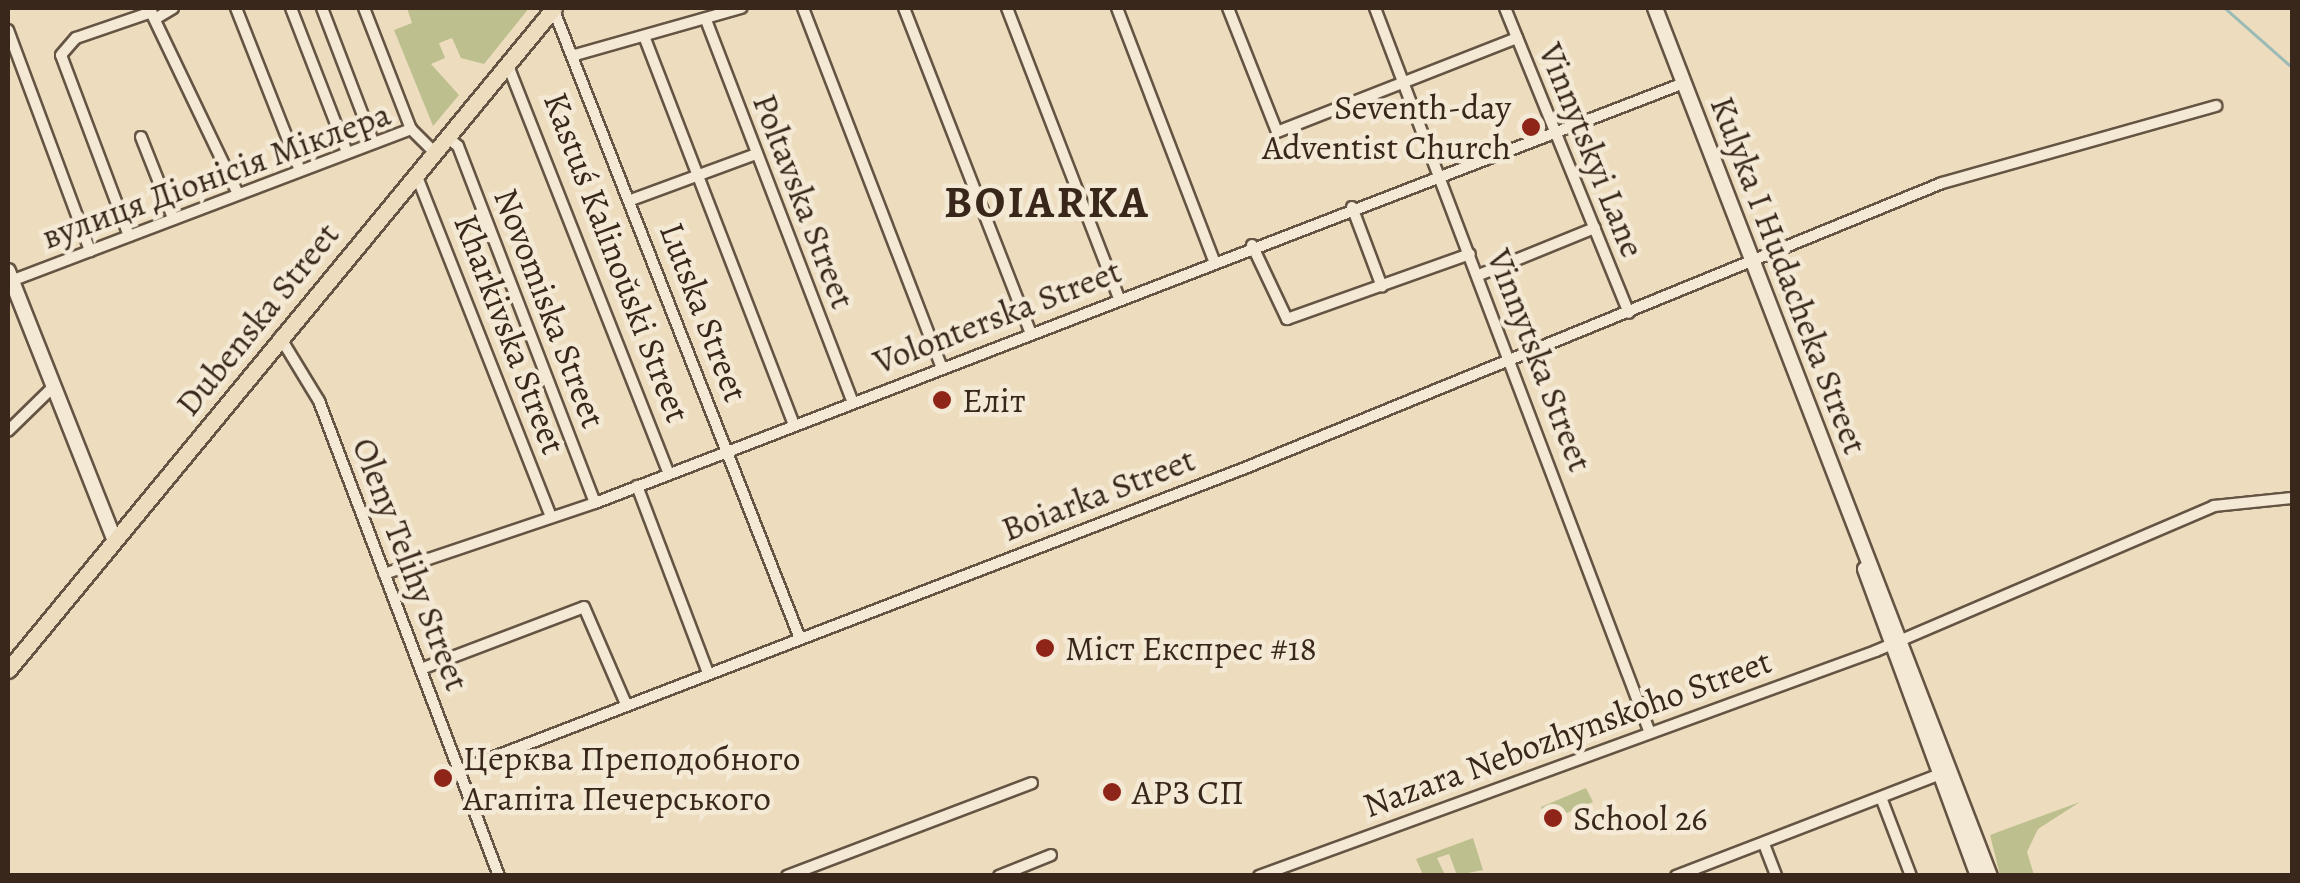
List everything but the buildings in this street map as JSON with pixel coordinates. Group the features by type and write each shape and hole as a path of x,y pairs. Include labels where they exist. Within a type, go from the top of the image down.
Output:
{"main road":[{"name":"Dubenska Street","path":"8,670 553,8"},
{"name":"Kulyka I Hudacheka Street","path":"1655,8 1864,564 1990,876"},
{"path":"9,276 114,539"},
{"name":"Kulyka I Hudacheka Street","path":"1894,640 1978,876"}],"street":[{"path":"129,236 61,55 76,38 174,8"},
{"path":"236,8 298,168"},
{"path":"291,8 346,150"},
{"path":"322,8 372,140"},
{"path":"364,8 411,129"},
{"name":"Lutska Street","path":"553,8 576,56 799,636"},
{"path":"576,56 741,8"},
{"path":"803,8 941,366"},
{"path":"904,8 1032,334"},
{"path":"1007,8 1119,298"},
{"path":"1117,8 1214,261"},
{"path":"1228,8 1277,132 1517,38"},
{"name":"Vinnytska Street","path":"1374,8 1479,275 1650,732"},
{"name":"Vinnytskyi Lane","path":"1505,8 1628,312"},
{"path":"152,13 236,192"},
{"name":"Poltavska Street","path":"706,20 852,401"},
{"path":"8,30 90,251"},
{"path":"644,36 794,424"},
{"name":"Kastuś Kalinoŭski Street","path":"508,63 668,474"},
{"name":"Volonterska Street","path":"384,574 594,503 1252,245 1684,84"},
{"name":"Boiarka Street","path":"460,770 1511,362 1942,184 2216,106"},
{"name":"вулиця Діонісія Міклера","path":"9,276 90,251 372,140 411,129 434,152"},
{"name":"Novomiska Street","path":"447,137 458,146 594,503"},
{"path":"142,138 172,218"},
{"path":"631,200 756,154"},
{"name":"Kharkivska Street","path":"416,174 551,516"},
{"path":"1352,207 1382,288"},
{"path":"1479,275 1596,228"},
{"path":"1252,245 1279,318 1382,288 1470,254"},
{"name":"Oleny Telihy Street","path":"280,336 303,361 499,876"},
{"path":"8,431 52,388"},
{"path":"636,486 708,673"},
{"name":"Nazara Nebozhynskoho Street","path":"1258,876 1894,640 2214,506 2292,498"},
{"path":"421,668 584,606 626,704"},
{"path":"1676,876 1882,800 1940,774"},
{"path":"789,875 1032,783"},
{"path":"1882,800 1911,876"},
{"path":"1764,844 1776,876"},
{"path":"999,876 1050,854"}],"green space":[{"path":"407,8 529,8 484,64 461,58 452,38 439,43 445,58 431,64 459,95 433,126 394,30 412,23"},
{"path":"1586,788 1593,802 1547,821 1541,807"},
{"path":"2080,802 2038,829 2027,852 2034,875 2000,875 1990,835"},
{"path":"1473,838 1483,870 1457,875 1449,854 1437,858 1445,875 1423,875 1416,859"}],"waterway":[{"path":"2225,8 2292,67"}],"place":[{"name":"Seventh-day Adventist Church","path":"1531,127"},
{"name":"Еліт","path":"942,400"},
{"name":"Міст Експрес #18","path":"1045,648"},
{"name":"Церква Преподобного Агапіта Печерського","path":"443,778"},
{"name":"АРЗ СП","path":"1112,792"},
{"name":"School 26","path":"1553,818"}],"district":[{"name":"BOIARKA","path":"1047,203"}]}
